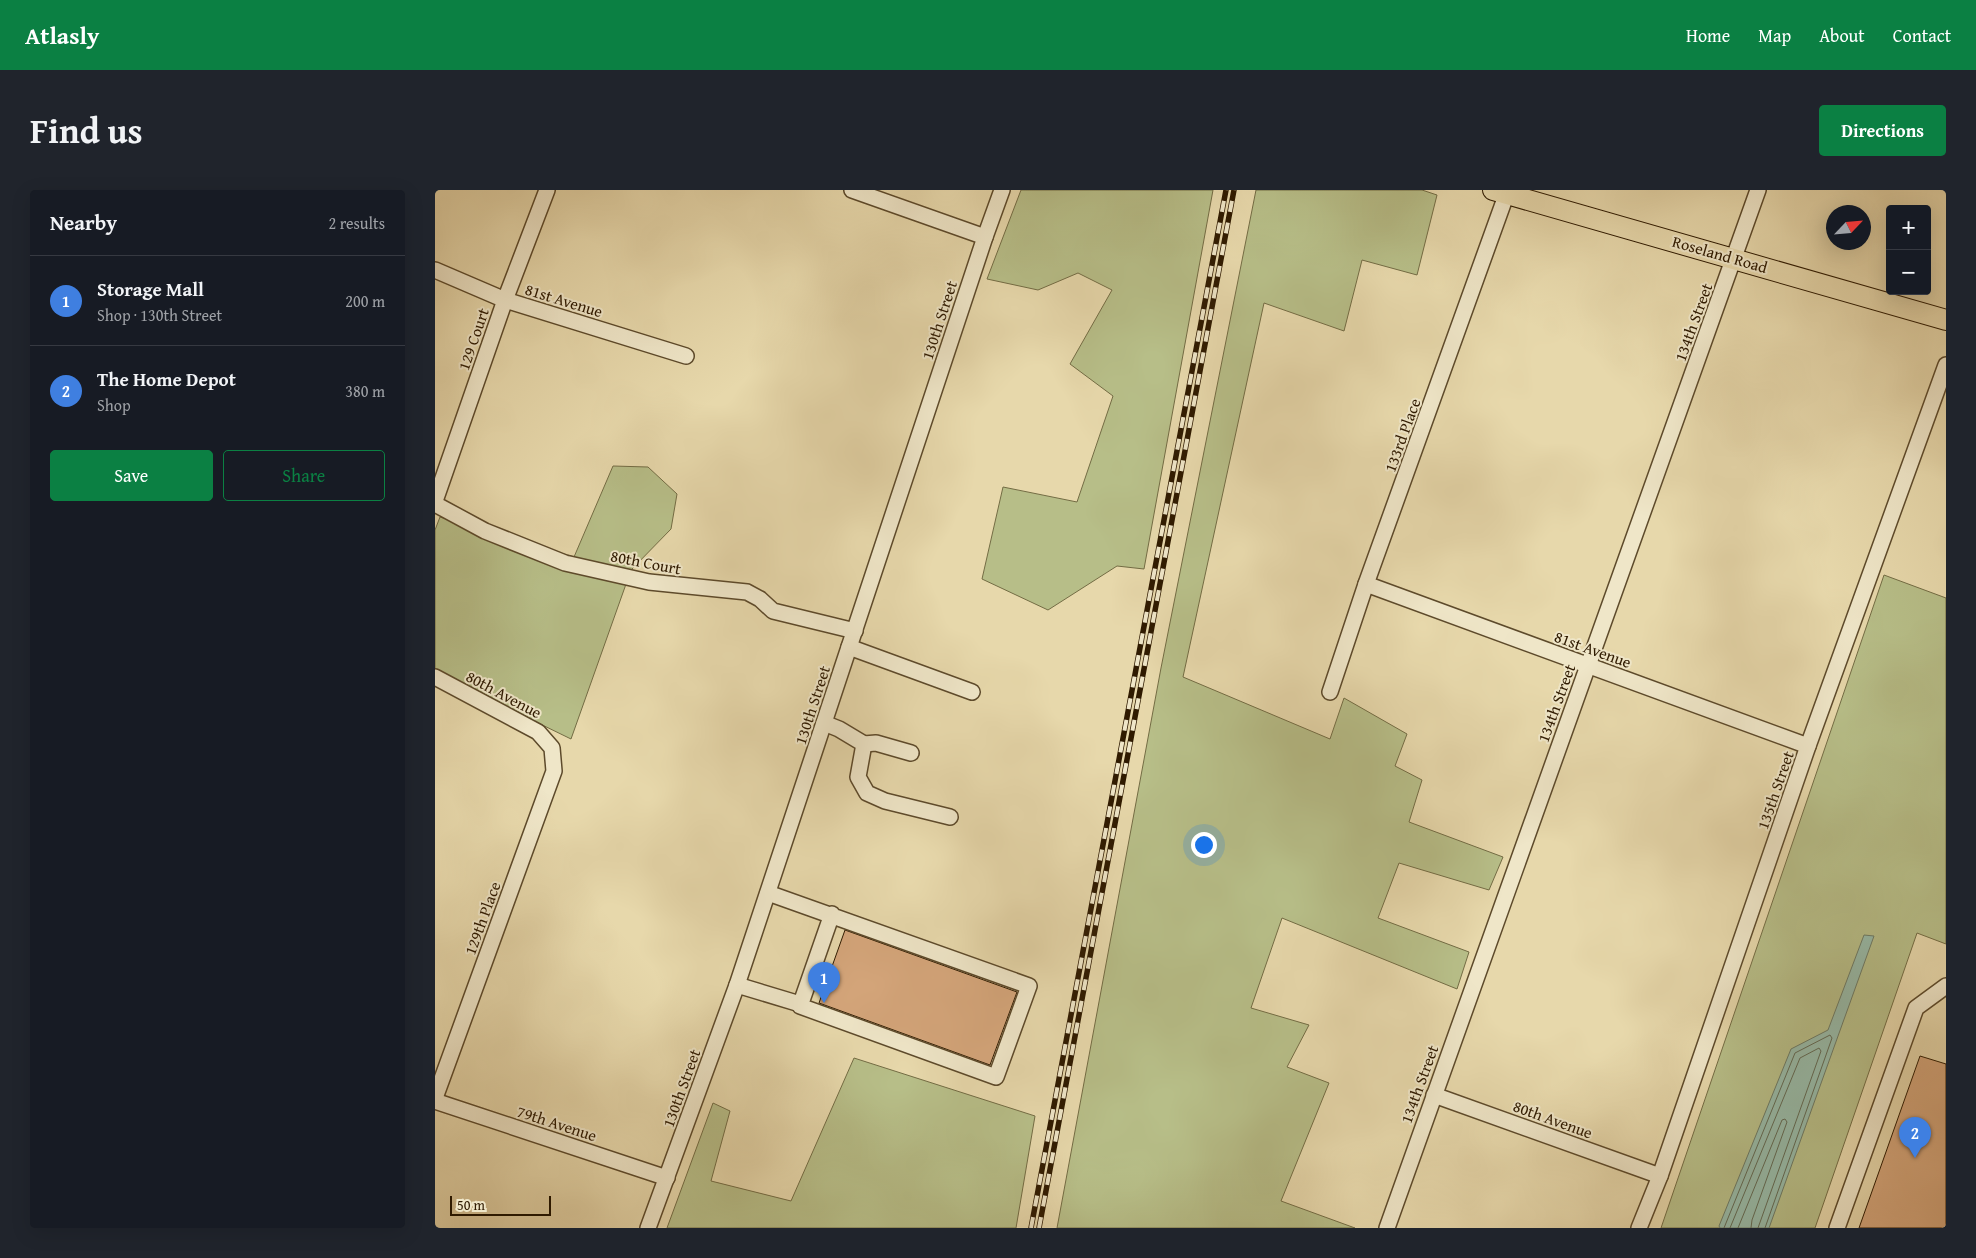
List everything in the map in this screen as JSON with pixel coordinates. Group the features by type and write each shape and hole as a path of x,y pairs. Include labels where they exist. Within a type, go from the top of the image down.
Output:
{"main road":[{"name":"Roseland Road","path":"1502,192 1946,320"}],"street":[{"name":"129 Court","path":"435,503 505,300 547,190"},
{"path":"851,190 985,236"},
{"name":"130th Street","path":"648,1228 737,985 985,236 1002,190"},
{"name":"134th Street","path":"1387,1228 1758,190"},
{"name":"133rd Place","path":"1330,692 1502,192"},
{"name":"81st Avenue","path":"435,270 505,300 685,356"},
{"name":"135th Street","path":"1639,1228 1659,1176 1808,746 1946,365"},
{"name":"80th Court","path":"435,503 485,531 565,563 649,582 747,592 760,599 773,611 855,632"},
{"name":"81st Avenue","path":"1366,584 1808,746"},
{"path":"849,647 972,692"},
{"name":"80th Avenue","path":"435,677 538,732 552,748"},
{"path":"824,723 839,729 864,744 877,743 911,753"},
{"path":"864,744 858,777 867,793 885,801 950,817"},
{"name":"129th Place","path":"435,1099 554,772 552,748"},
{"path":"737,985 800,1004 800,1006 996,1077 1029,986 832,914 768,893"},
{"path":"800,1004 832,914"},
{"path":"1837,1228 1916,1008 1946,986"},
{"name":"80th Avenue","path":"1434,1095 1659,1176"},
{"name":"79th Avenue","path":"435,1099 667,1178"}],"green space":[{"path":"1021,190 1213,190 1144,569 1117,566 1048,610 982,579 1003,487 1077,502 1113,396 1070,364 1112,290 1078,273 1038,290 987,279"},
{"path":"1256,190 1422,190 1437,195 1417,275 1362,260 1344,331 1264,303 1183,677 1330,739 1344,698 1407,734 1395,766 1422,780 1409,822 1503,857 1489,890 1399,863 1378,918 1469,952 1457,989 1282,918 1251,1008 1309,1025 1287,1067 1329,1083 1281,1201 1355,1228 1057,1228 1161,668"},
{"path":"613,466 648,467 677,494 671,529 631,570 571,739 440,675 435,669 435,530 440,517 574,557"},
{"path":"1884,575 1946,598 1946,944 1917,933 1815,1228 1661,1228"},
{"path":"854,1058 1035,1116 1016,1228 667,1228 713,1103 730,1111 711,1181 791,1201"}],"water":[{"path":"1864,935 1874,936 1769,1228 1720,1228 1719,1226 1791,1049 1828,1030"}],"building":[{"path":"845,930 1017,992 990,1065 819,1003"},
{"path":"1920,1056 1946,1064 1946,1228 1859,1228"}],"railway":[{"path":"1031,1228 1226,190"},
{"path":"1039,1228 1234,190"}],"place":[{"name":"Storage Mall","path":"824,1003"},
{"name":"The Home Depot","path":"1915,1158"}]}
